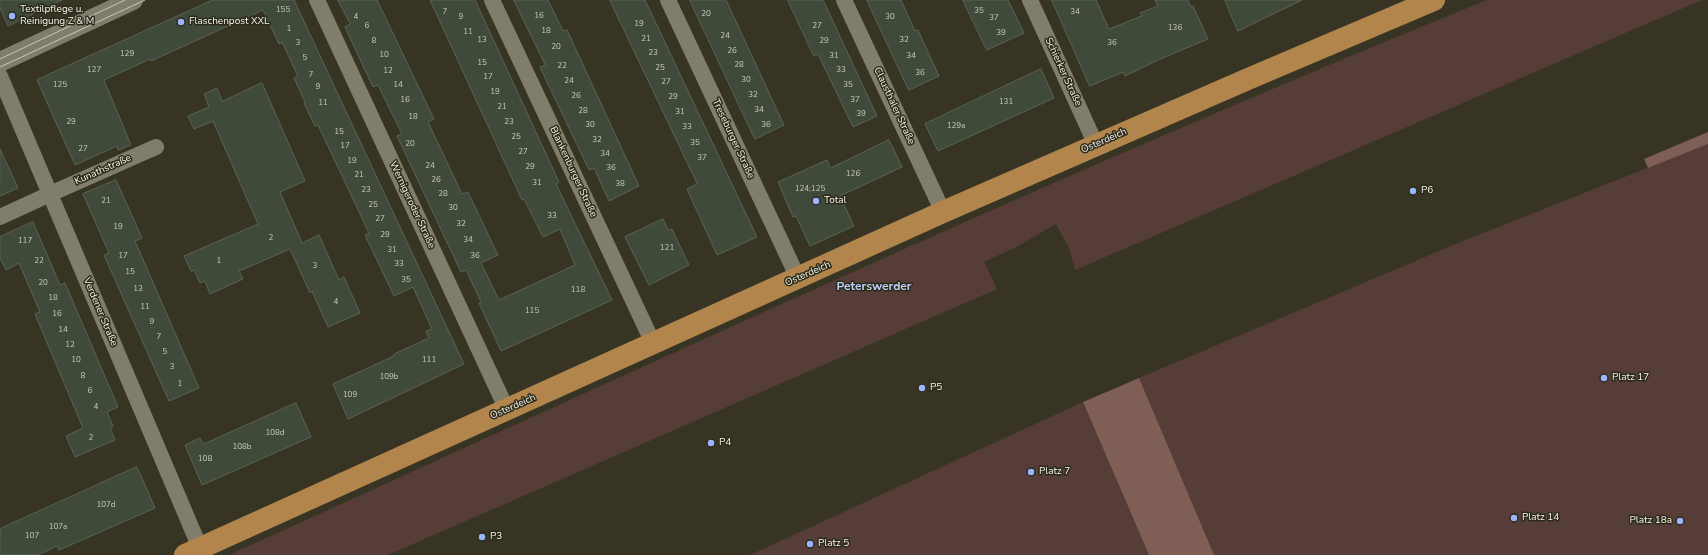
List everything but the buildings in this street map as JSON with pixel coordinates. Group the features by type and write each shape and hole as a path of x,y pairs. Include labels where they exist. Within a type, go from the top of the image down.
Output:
{"main road":[{"name":"Osterdeich","path":"193,552 943,212 1426,2"}],"street":[{"path":"0,62 134,0"},
{"name":"Wernigeroder Straße","path":"317,0 507,410"},
{"name":"Blankenburger Straße","path":"492,0 654,343"},
{"name":"Treseburger Straße","path":"668,0 798,278"},
{"name":"Clausthaler Straße","path":"844,0 943,212"},
{"name":"Schierker Straße","path":"1030,0 1096,145"},
{"name":"Verdener Straße","path":"0,76 50,194 193,552"},
{"name":"Kunathstraße","path":"0,217 156,147"}],"shaded area":[{"path":"1487,0 1702,0 1075,270 1069,248 1056,224 1016,247 984,262 997,289 388,555 229,555 1012,201 1328,65"},
{"path":"1708,132 1708,144 1648,168 1644,159"},
{"path":"1708,144 1708,555 1194,555 1129,403 1139,378 1458,243"},
{"path":"1139,378 1214,555 1149,555 1083,402"},
{"name":"Platz 7","path":"1083,402 1149,555 750,555"}],"tram line":[{"path":"0,59 125,0"},
{"path":"0,67 145,0"}],"place":[{"name":"Textilpflege u. Reinigung Z & M","path":"12,16"},
{"name":"Flaschenpost XXL","path":"181,22"},
{"name":"P6","path":"1413,191"},
{"name":"Total","path":"816,201"},
{"name":"Platz 17","path":"1604,378"},
{"name":"P5","path":"922,388"},
{"name":"P4","path":"711,443"},
{"name":"Platz 7","path":"1031,472"},
{"name":"Platz 14","path":"1514,518"},
{"name":"Platz 18a","path":"1680,521"},
{"name":"P3","path":"482,537"},
{"name":"Platz 5","path":"810,544"}],"district":[{"name":"Peterswerder","path":"874,287"}]}
